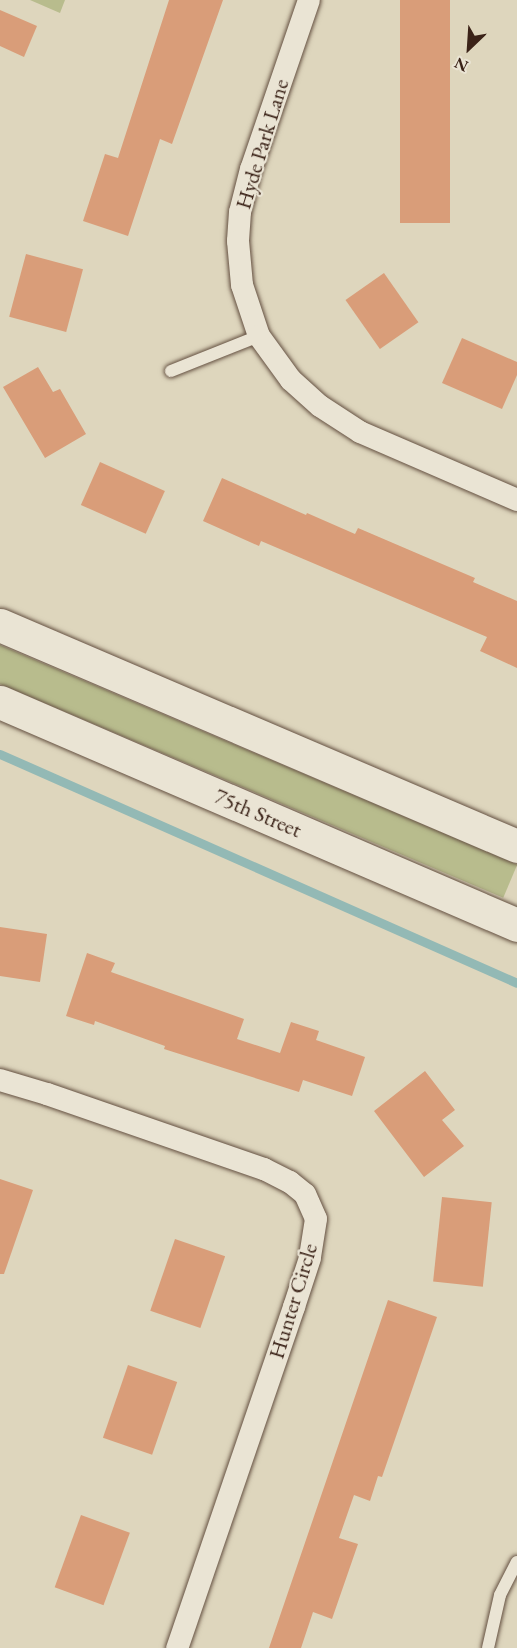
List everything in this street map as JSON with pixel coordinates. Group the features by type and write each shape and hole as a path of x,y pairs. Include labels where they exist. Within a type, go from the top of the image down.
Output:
{"main road":[{"path":"0,625 517,846"},
{"name":"75th Street","path":"0,702 517,925"}],"street":[{"name":"Hyde Park Lane","path":"309,0 250,169 240,212 238,241 242,285 259,336 291,380 320,406 350,425 397,449 517,500"},
{"name":"Hunter Circle","path":"0,1080 264,1169 290,1182 305,1194 316,1219 309,1258 294,1307 177,1648"}],"lane":[{"path":"171,371 259,336"},
{"path":"488,1648 500,1595 517,1562"}],"green space":[{"path":"30,0 65,0 60,13"},
{"path":"0,645 517,864 503,898 0,684"}],"building":[{"path":"169,0 223,0 172,144 160,139 128,236 83,221 105,154 118,158"},
{"path":"400,0 450,0 450,223 400,223"},
{"path":"0,10 37,26 24,57 0,46"},
{"path":"26,254 83,269 66,332 9,317"},
{"path":"384,273 418,322 380,349 345,300"},
{"path":"462,338 517,362 517,375 502,409 442,383"},
{"path":"38,367 53,392 60,389 86,434 45,458 3,387"},
{"path":"100,462 165,491 146,534 81,505"},
{"path":"222,478 355,534 358,528 475,578 473,582 517,601 517,668 480,651 487,637 261,541 259,546 203,521"},
{"path":"0,927 47,934 40,982 0,976"},
{"path":"87,953 115,963 111,972 244,1019 237,1039 280,1053 291,1022 319,1031 316,1040 365,1057 352,1096 303,1080 299,1092 164,1049 165,1046 95,1021 94,1025 66,1016"},
{"path":"425,1071 455,1110 442,1120 464,1146 424,1177 374,1111"},
{"path":"0,1179 33,1190 4,1274 0,1274"},
{"path":"442,1197 492,1202 483,1287 433,1282"},
{"path":"175,1239 225,1256 200,1328 150,1311"},
{"path":"388,1300 437,1317 382,1477 378,1476 370,1501 354,1495 339,1538 358,1544 332,1619 313,1612 301,1648 269,1648"},
{"path":"128,1365 177,1382 152,1455 103,1438"},
{"path":"81,1515 130,1533 104,1605 55,1587"}],"waterway":[{"path":"0,754 517,983"}]}
